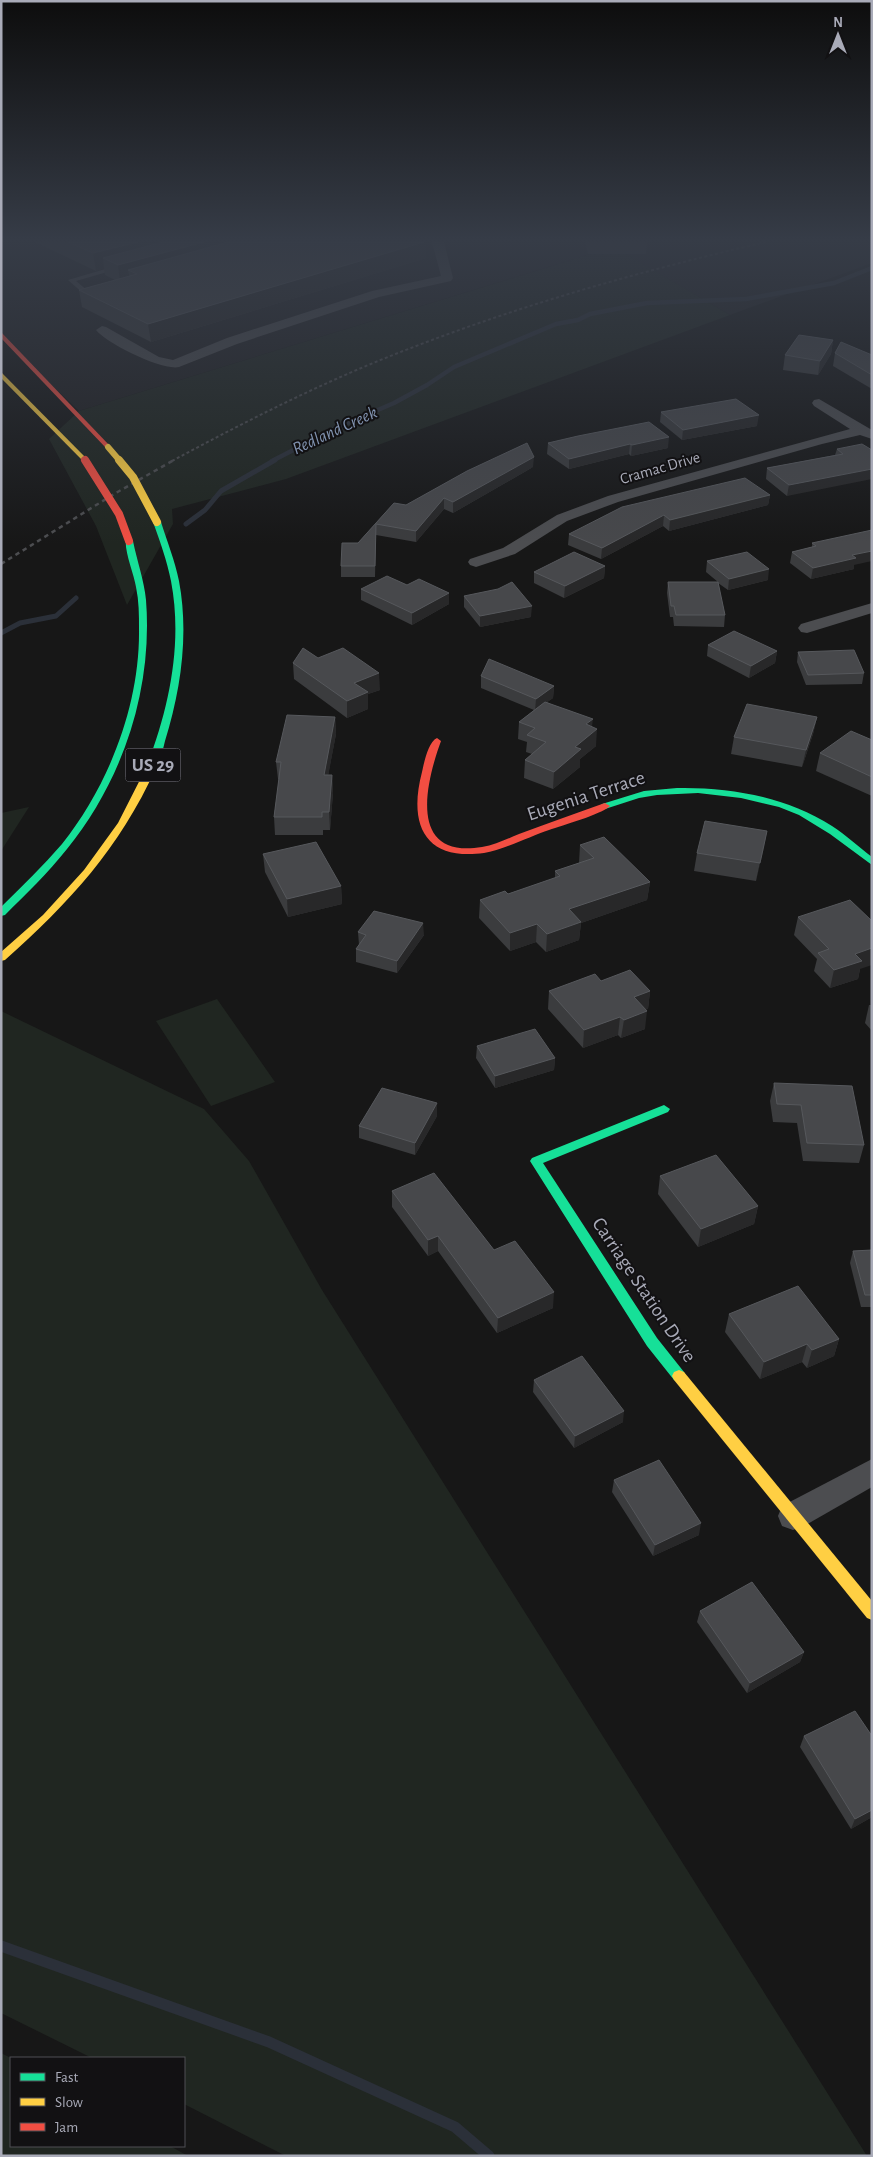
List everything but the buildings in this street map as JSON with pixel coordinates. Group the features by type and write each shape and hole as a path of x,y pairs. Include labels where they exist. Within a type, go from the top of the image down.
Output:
{"main road":[{"name":"US 29","path":"1,958 68,895 100,858 123,827 147,782 163,738 175,687 178,633 176,588 167,551 157,522 133,477 108,446 9,343"},
{"name":"US 29","path":"1,374 86,460 119,514 129,541 142,601 142,640 138,679 116,759 101,791 82,824 45,870 1,913"},
{"name":"Eugenia Terrace","path":"437,742 429,757 421,809 426,832 442,846 467,853 492,848 619,802 656,792 704,792 740,795 792,809 820,823 872,862"},
{"name":"Carriage Station Drive","path":"664,1109 536,1161 652,1342 872,1612"}],"street":[{"path":"124,343 155,360 174,364 228,343"},
{"path":"819,403 867,433"},
{"name":"Cramac Drive","path":"476,562 509,551 562,518 613,500 867,433"},
{"path":"808,628 872,608"},
{"path":"794,1516 872,1472"}],"shaded area":[{"path":"7,343 302,343 79,411"},
{"path":"302,343 655,343 286,479 172,509 173,524 127,605 96,526 49,439 79,411"},
{"path":"29,807 1,851 1,813"},
{"path":"217,999 275,1082 211,1106 156,1021"},
{"path":"1,1011 204,1109 249,1161 322,1290 867,2156 286,2156 185,2105 185,2057 90,2057 1,2013"},
{"path":"1,2053 10,2058 10,2147 172,2147 188,2156 1,2156"}],"waterway":[{"name":"Redland Creek","path":"272,461 336,428 394,403 427,385 454,367 512,343"},
{"name":"Redland Creek","path":"186,524 205,510 221,491 275,460"},
{"name":"Redland Creek","path":"1,633 20,623 56,616 76,598"},
{"path":"1,1946 269,2042 455,2127 489,2156"}],"railway":[{"path":"172,461 320,386 426,343"},
{"path":"1,564 114,494 174,460"}],"traffic: fast":[{"path":"151,768 171,703 178,657 179,634 175,580 157,522"},
{"path":"1,913 38,876 73,835 90,810 118,754 136,693 143,631 141,593 129,541"},
{"path":"605,806 637,796 677,790 719,792 762,799 802,813 834,831 872,862"},
{"path":"664,1109 536,1161 652,1342 679,1376"}],"traffic: slow":[{"path":"1,374 85,460"},
{"path":"108,447 133,477 157,522"},
{"path":"1,958 46,917 88,872 123,823 151,768"},
{"path":"679,1376 872,1613"}],"traffic: jam":[{"path":"9,343 108,447"},
{"path":"85,460 119,514 129,541"},
{"path":"437,741 424,781 422,801 423,820 429,835 441,846 459,852 485,850 605,806"}]}
